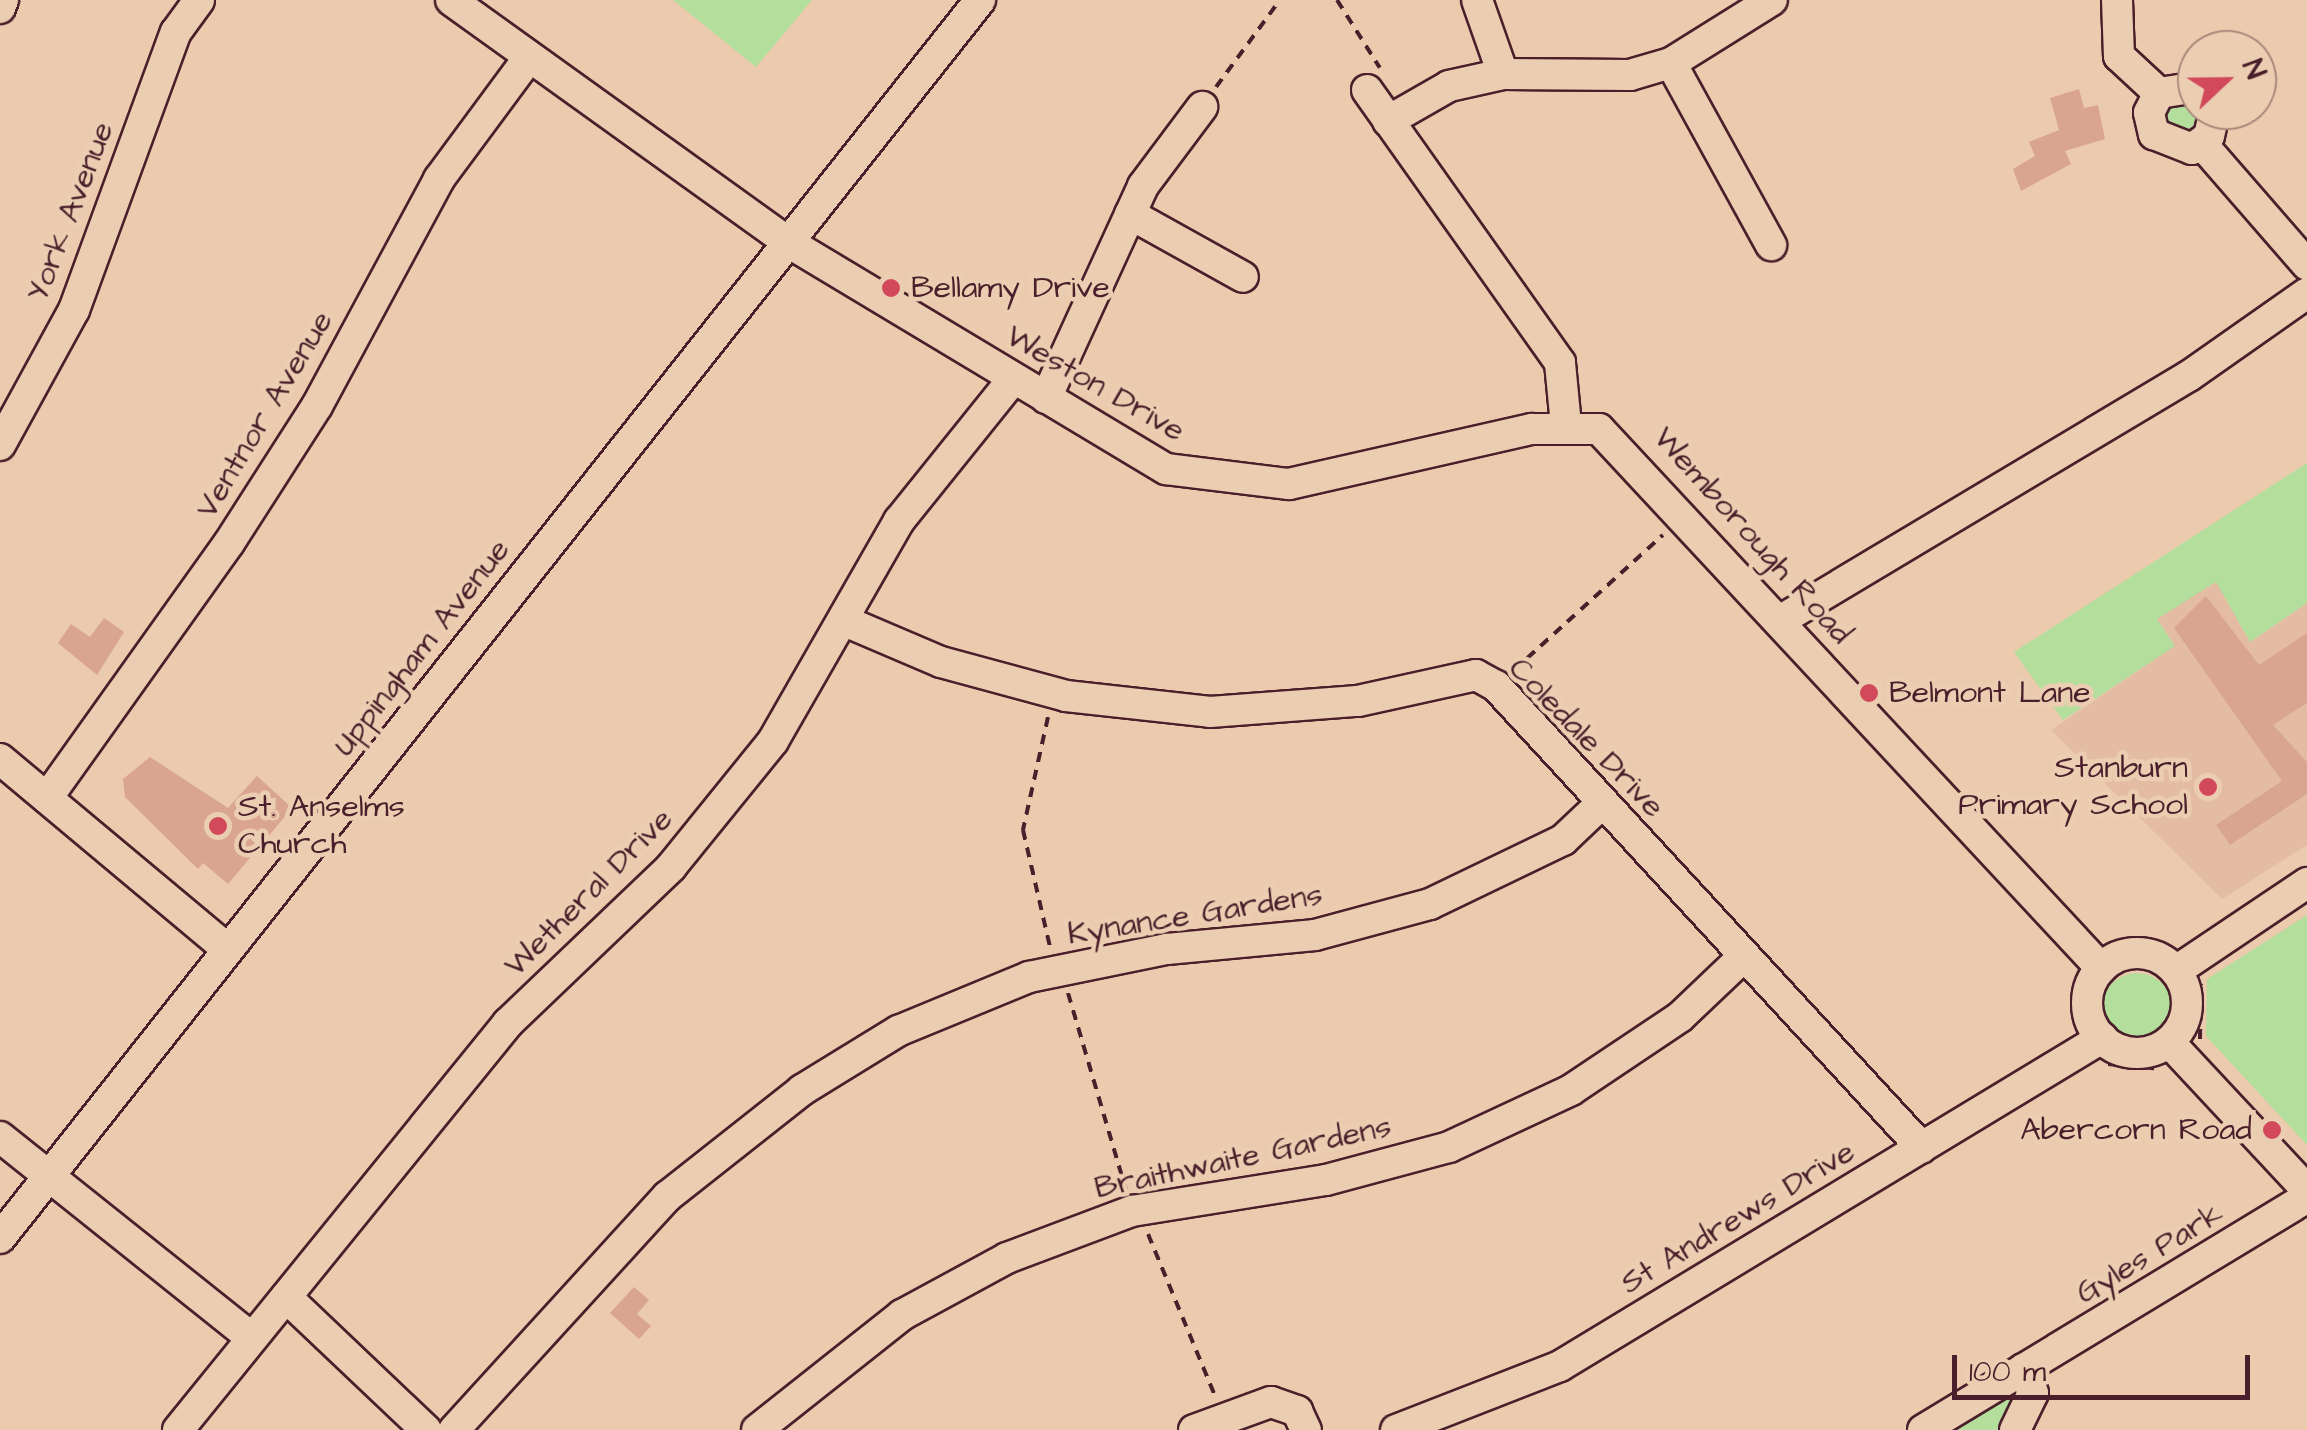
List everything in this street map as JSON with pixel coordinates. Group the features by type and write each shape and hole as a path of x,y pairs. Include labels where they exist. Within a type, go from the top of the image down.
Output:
{"street":[{"path":"0,8 3,0"},
{"name":"York Avenue","path":"0,444 74,310 176,32 199,0"},
{"name":"Weston Drive","path":"451,0 528,60 788,242 1166,469 1251,484 1566,425"},
{"path":"788,242 980,0"},
{"path":"1477,0 1502,74"},
{"path":"1388,120 1449,86 1502,74 1630,75 1670,63 1772,0"},
{"path":"2117,0 2119,56 2159,93"},
{"name":"Ventnor Avenue","path":"47,798 229,543 317,406 438,179 528,60"},
{"path":"1670,63 1771,245"},
{"path":"1377,84 1388,120 1560,363 1566,425"},
{"path":"2159,93 2177,90"},
{"path":"2159,93 2154,134 2181,150 2202,144"},
{"path":"1046,398 1130,214 1202,108"},
{"path":"2202,144 2207,130"},
{"path":"2202,144 2307,265"},
{"path":"1130,214 1243,276"},
{"name":"Uppingham Avenue","path":"0,1238 788,242"},
{"path":"1781,620 2190,376 2307,293"},
{"name":"Wetheral Drive","path":"178,1430 508,1023 672,867 773,741 847,622 898,521 1014,379"},
{"name":"Wemborough Road","path":"1566,425 1599,428 1626,447 2093,960"},
{"name":"Coledale Drive","path":"847,622 940,662 1054,693 1210,712 1358,701 1452,675 1496,686 1922,1148"},
{"path":"0,758 227,949"},
{"name":"Kynance Gardens","path":"454,1430 668,1196 802,1090 898,1031 1059,971 1316,935 1430,904 1563,840 1602,803"},
{"path":"2186,966 2188,1000 2169,1042 2138,1054 2089,1036 2086,1004 2093,960 2134,953 2186,966 2307,883"},
{"name":"Braithwaite Gardens","path":"758,1430 902,1315 1006,1258 1132,1211 1326,1180 1448,1147 1571,1090 1680,1018 1744,956"},
{"name":"St Andrews Drive","path":"1396,1430 1560,1366 1922,1148 2089,1036"},
{"path":"2169,1042 2307,1193"},
{"path":"0,1137 252,1338"},
{"name":"Gyles Park","path":"1927,1429 2307,1193"},
{"path":"286,1297 426,1430"},
{"path":"2015,1430 2033,1392 2024,1369"},
{"path":"1194,1430 1271,1402 1296,1411 1306,1430"}],"path":[{"path":"1202,108 1280,0"},
{"path":"1337,0 1377,84"},
{"path":"1496,686 1685,515"},
{"path":"1054,693 1023,830 1059,971 1132,1211 1225,1418"},
{"path":"2089,1036 2093,960 2186,966 2198,1030 2207,1053"},
{"path":"2092,1068 2166,1068 2179,1078"}],"shaded area":[{"name":"Stanburn Primary School","path":"2216,581 2250,642 2307,603 2307,845 2222,899 2051,730 2174,646 2157,619"}],"green space":[{"path":"673,0 812,0 756,67"},
{"path":"2177,104 2177,130 2193,130 2171,135 2164,107"},
{"path":"2307,463 2307,603 2250,642 2216,582 2157,619 2175,646 2063,720 2014,652"},
{"path":"2307,915 2307,1145 2206,1036 2207,979"},
{"path":"2137,973 2151,975 2162,983 2170,994 2170,1022 2162,1033 2151,1041 2137,1043 2123,1041 2112,1033 2104,1022 2102,1008 2104,994 2112,983 2123,975"},
{"path":"2021,1389 2004,1430 1950,1430 2013,1390"}],"building":[{"path":"2079,89 2084,108 2098,105 2105,139 2065,151 2071,164 2021,191 2013,169 2035,156 2029,142 2059,130 2050,98"},
{"path":"2206,596 2259,665 2307,633 2307,703 2273,725 2307,762 2307,794 2230,845 2216,825 2282,781 2174,628"},
{"path":"104,618 124,632 97,675 58,643 71,624 90,637"},
{"name":"St. Anselms Church","path":"150,757 228,808 257,776 292,808 228,884 203,863 198,869 125,797 123,779"},
{"path":"634,1287 649,1300 637,1314 651,1326 639,1339 610,1313"}],"place":[{"name":"Bellamy Drive","path":"891,288"},
{"name":"Belmont Lane","path":"1869,693"},
{"name":"Stanburn Primary School","path":"2208,787"},
{"name":"St. Anselms Church","path":"218,826"},
{"name":"Abercorn Road","path":"2272,1130"}]}
